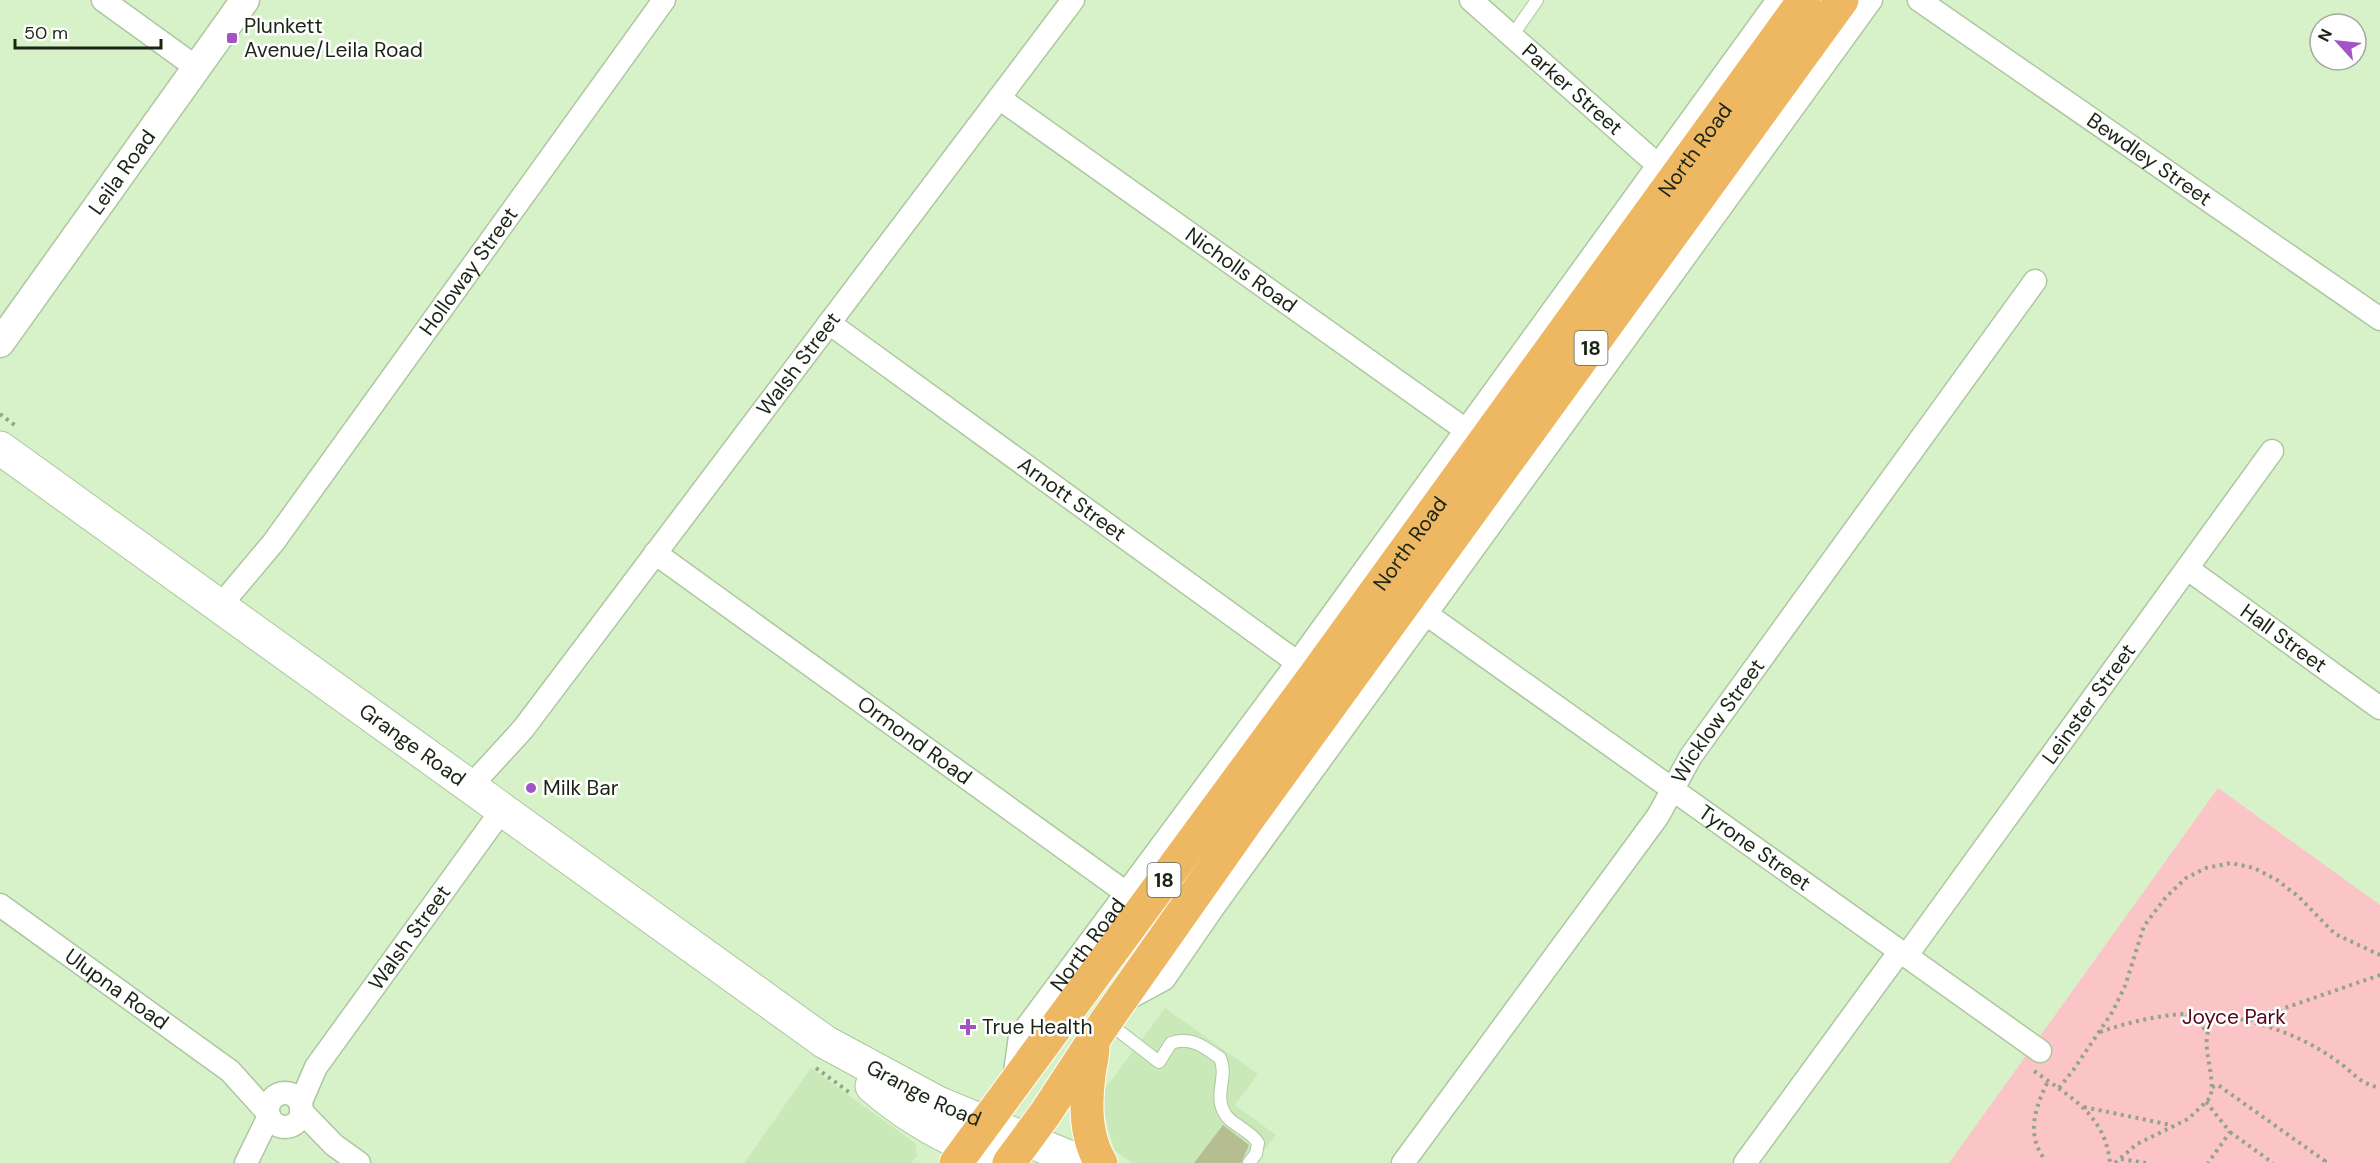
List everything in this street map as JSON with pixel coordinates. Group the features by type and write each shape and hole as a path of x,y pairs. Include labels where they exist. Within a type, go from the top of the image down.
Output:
{"highway":[{"name":"North Road","path":"970,1144 1013,1085 1135,900 1306,669 1405,599 1474,436 1665,171 1804,0"},
{"name":"North Road","path":"1014,1157 1172,926 1405,599 1700,198 1842,0"},
{"path":"1101,1163 1094,1151 1086,1114 1089,1073 1105,1022"}],"main road":[{"name":"Grange Road","path":"0,448 825,1042 938,1103 970,1144 1014,1157 1083,1163"}],"street":[{"path":"103,0 197,68"},
{"name":"Leila Road","path":"0,343 245,0"},
{"name":"Holloway Street","path":"225,610 664,0"},
{"name":"Walsh Street","path":"248,1160 316,1067 485,797 523,729 1074,0"},
{"name":"Parker Street","path":"1471,0 1665,171 1700,198"},
{"name":"North Road","path":"1665,171 1778,0"},
{"name":"North Road","path":"1105,1022 1164,979 1221,895 1405,599 1871,0"},
{"name":"Bewdley Street","path":"1919,0 2380,319"},
{"name":"Nicholls Road","path":"999,98 1474,436"},
{"name":"Wicklow Street","path":"1403,1163 1658,816 1691,756 2035,281"},
{"name":"Arnott Street","path":"829,323 1306,669"},
{"name":"North Road","path":"1306,669 1474,436"},
{"name":"Leinster Street","path":"1745,1163 2188,569 2272,451"},
{"name":"Ormond Road","path":"655,553 1172,926"},
{"name":"Hall Street","path":"2188,569 2380,708"},
{"name":"Tyrone Street","path":"1405,599 2038,1050"},
{"name":"Ulupna Road","path":"0,905 359,1163"}],"lane":[{"path":"1512,36 1537,0"},
{"path":"1105,1022 1158,1062 1172,1043 1182,1041 1196,1042 1220,1058 1224,1065 1221,1103 1223,1111 1233,1122 1256,1138 1258,1143 1256,1154 1249,1163"}],"path":[{"path":"2059,1088 2099,1032 2125,986 2144,926 2166,897 2186,878 2206,868 2230,863 2254,868 2277,880 2299,897 2335,933 2380,955"},
{"path":"2249,1020 2380,975"},
{"path":"2099,1032 2129,1023 2183,1014 2220,1015 2249,1020 2295,1037 2339,1062 2365,1084 2380,1088"},
{"path":"2183,1014 2200,1021 2207,1032"},
{"path":"2115,1163 2137,1144 2188,1119 2210,1098 2212,1087 2207,1032 2210,1024 2220,1015"},
{"path":"2038,1050 2024,1064 2059,1088 2095,1119 2103,1135 2110,1163"},
{"path":"2043,1157 2034,1136 2033,1118 2048,1081"},
{"path":"2212,1087 2218,1085 2325,1161 2323,1163"},
{"path":"2206,1102 2230,1132 2273,1163"},
{"path":"2083,1107 2173,1125"},
{"path":"2208,1163 2230,1132"},
{"path":"2120,1159 2146,1163"}],"shaded area":[{"path":"1165,1008 1258,1074 1235,1105 1276,1135 1255,1163 1132,1163 1115,1151 1099,1097"},
{"path":"811,1068 915,1143 917,1156 911,1163 744,1163"}],"green space":[{"name":"Joyce Park","path":"2218,788 2380,905 2380,1163 1949,1163"}],"building":[{"path":"1223,1125 1249,1145 1241,1163 1194,1163"}],"place":[{"name":"Plunkett Avenue/Leila Road","path":"232,38"},
{"name":"Milk Bar","path":"531,788"},
{"name":"True Health","path":"968,1027"}]}
